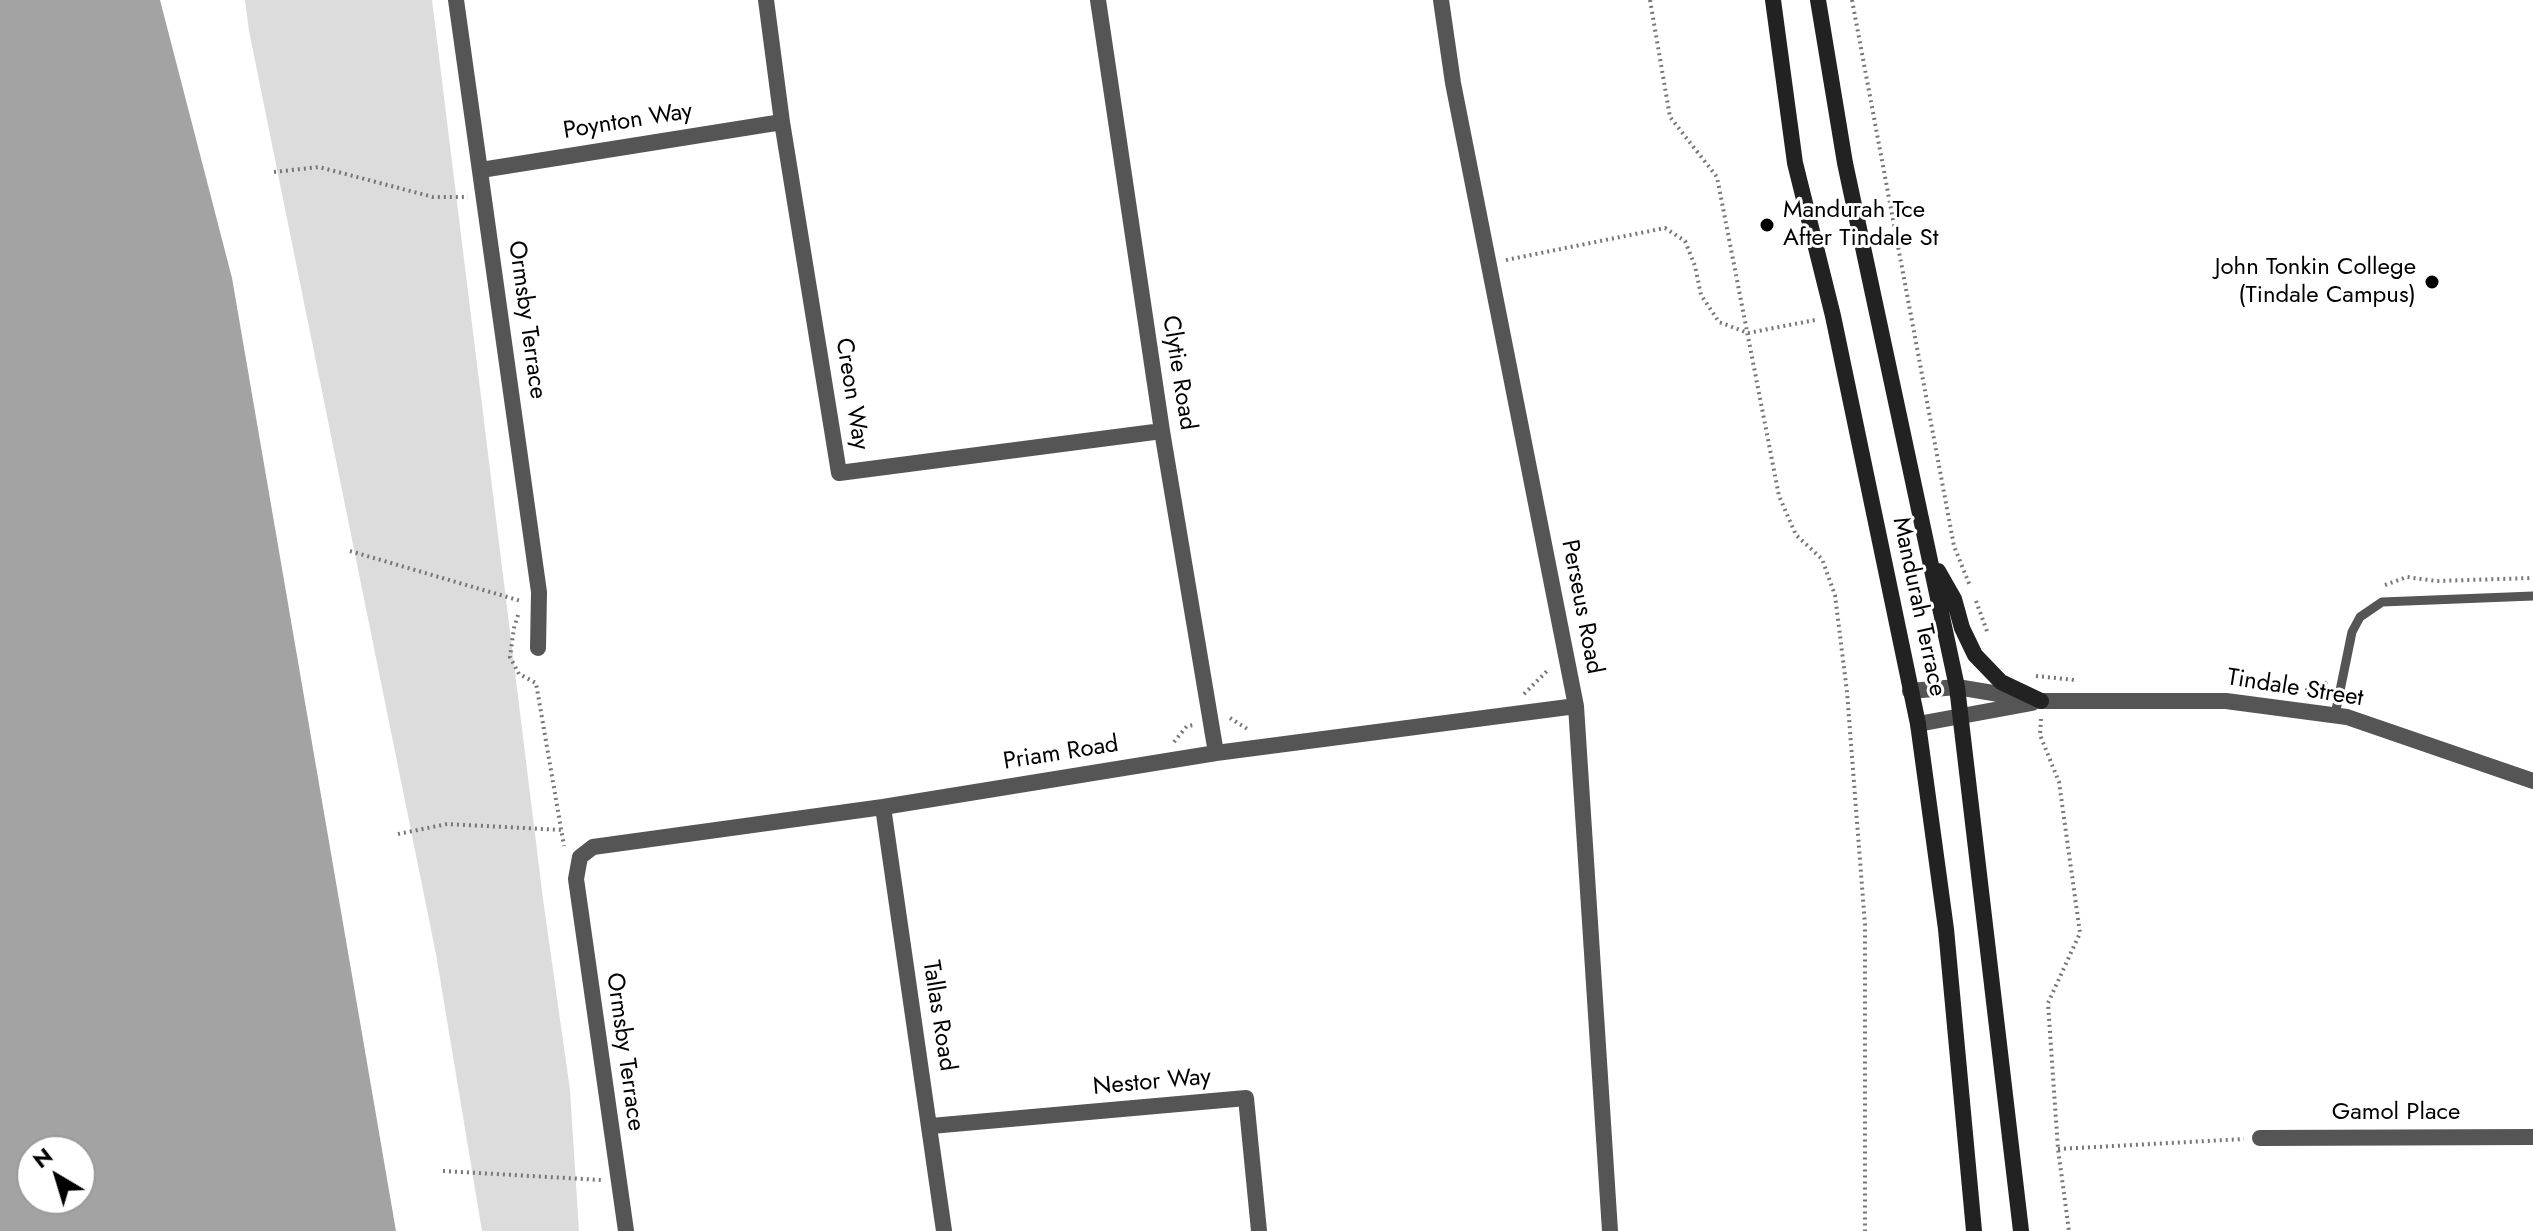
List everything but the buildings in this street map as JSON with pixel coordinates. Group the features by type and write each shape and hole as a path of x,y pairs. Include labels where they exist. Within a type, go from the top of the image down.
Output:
{"main road":[{"name":"Mandurah Terrace","path":"1773,0 1795,163 1833,316 1918,724 1946,929 1974,1231"},
{"name":"Mandurah Terrace","path":"1818,0 1845,163 1957,687 2021,1231"},
{"path":"1929,555 1954,599 1962,628 1975,655 2001,682 2041,701"}],"street":[{"name":"Ormsby Terrace","path":"456,0 539,592 538,648"},
{"name":"Creon Way","path":"766,0 782,122 839,473 1162,431"},
{"name":"Clytie Road","path":"1098,0 1162,431 1216,753"},
{"name":"Perseus Road","path":"1441,0 1456,99 1576,706 1610,1231"},
{"name":"Poynton Way","path":"481,170 782,122"},
{"name":"Tindale Street","path":"1910,691 1957,687 2041,701 2226,701 2335,715 2533,781"},
{"name":"Tindale Street","path":"1918,724 2041,701"},
{"name":"Priam Road","path":"576,879 580,857 593,847 883,807 1216,753 1576,706"},
{"name":"Tallas Road","path":"883,807 944,1231"},
{"name":"Ormsby Terrace","path":"576,879 626,1231"},
{"name":"Nestor Way","path":"931,1126 1246,1098 1259,1231"},
{"name":"Gamol Place","path":"2260,1138 2533,1137"}],"lane":[{"path":"2335,715 2352,632 2360,617 2382,602 2533,596"}],"path":[{"path":"1650,0 1670,117 1717,177 1779,496 1796,535 1822,559 1835,595 1850,721 1865,925 1865,1231"},
{"path":"1852,0 1954,546 1992,647"},
{"path":"274,172 319,167 433,197 470,197"},
{"path":"1504,261 1665,228 1685,241 1695,266 1701,295 1719,322 1748,333 1833,316"},
{"path":"1876,306 1907,297"},
{"path":"350,551 523,601"},
{"path":"2383,586 2407,577 2436,581 2533,578"},
{"path":"2031,675 2078,680"},
{"path":"2289,689 2317,691 2330,679"},
{"path":"2041,701 2040,735 2059,782 2080,933 2048,1003 2058,1149 2069,1231"},
{"path":"398,834 447,824 562,830"},
{"path":"2058,1149 2260,1138"},
{"path":"443,1171 601,1180"}],"shaded area":[{"path":"0,0 160,0 232,278 396,1231 0,1231"},
{"path":"245,0 432,0 543,899 570,1090 579,1231 482,1231 436,954"}],"place":[{"name":"Mandurah Tce After Tindale St","path":"1767,225"},
{"name":"John Tonkin College (Tindale Campus)","path":"2432,282"}]}
